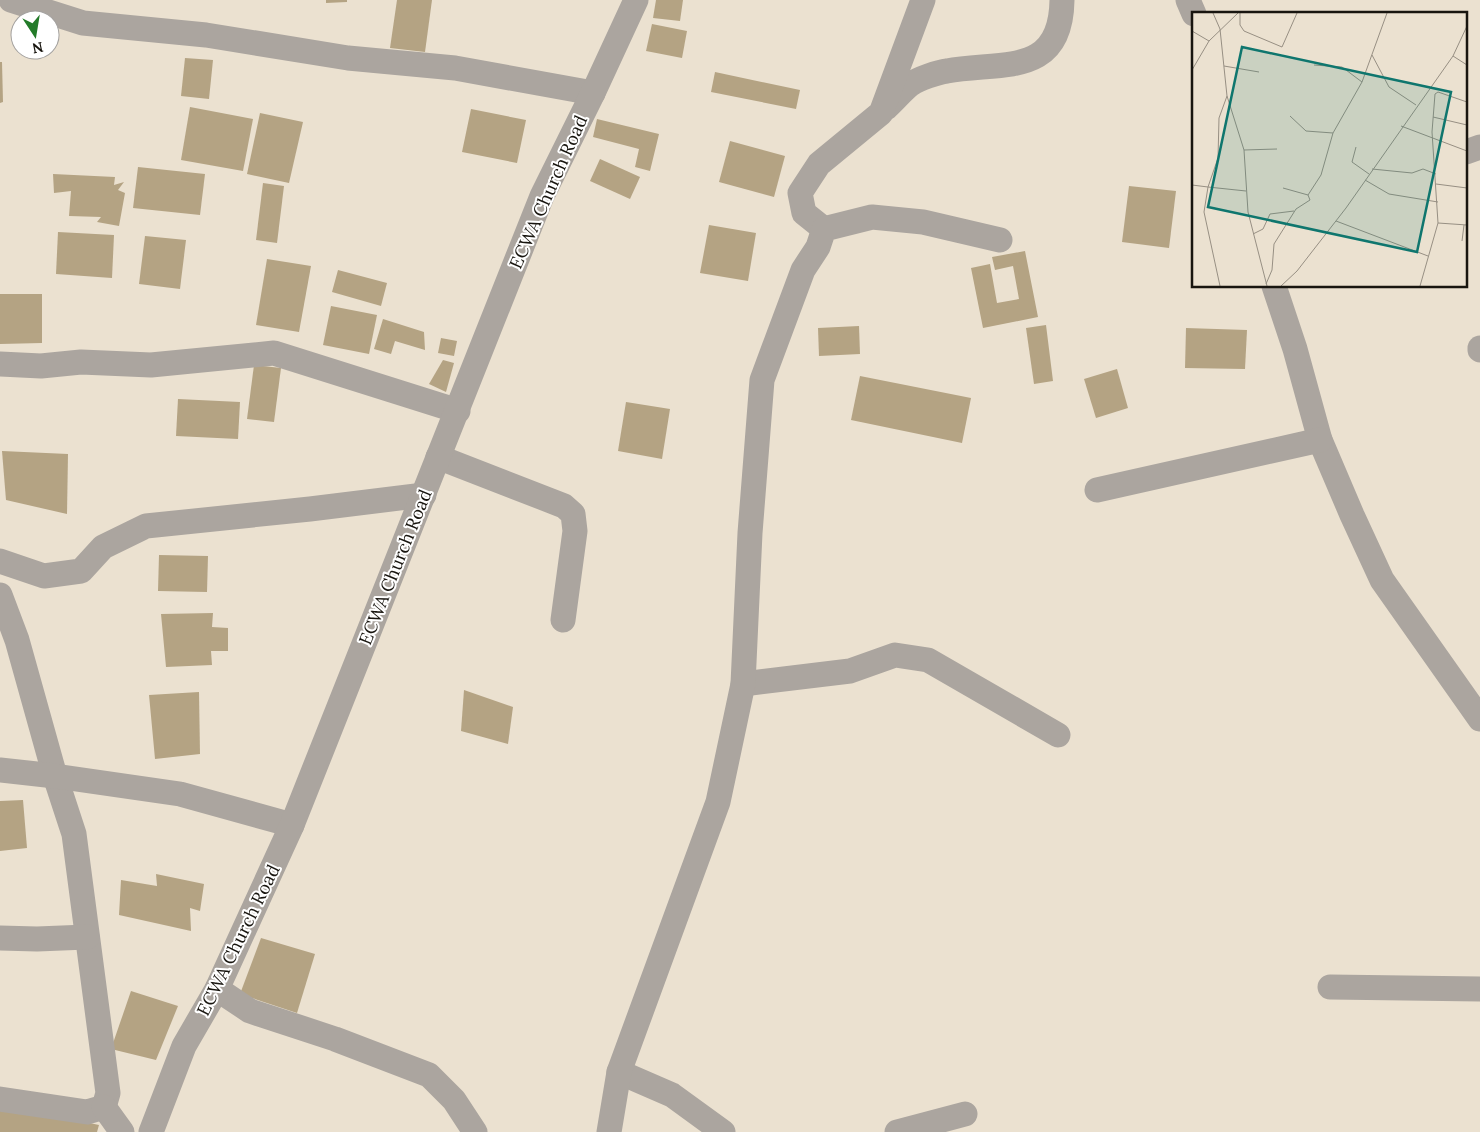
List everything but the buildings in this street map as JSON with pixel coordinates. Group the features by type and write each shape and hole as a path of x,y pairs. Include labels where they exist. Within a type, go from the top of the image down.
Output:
{"street":[{"path":"11,0 82,23 206,35 348,58 455,68 594,94"},
{"name":"ECWA Church Road","path":"151,1132 184,1046 217,989 292,825 542,196 594,94 636,0"},
{"path":"882,113 923,0"},
{"path":"824,229 804,213 800,193 819,164 882,113 912,83 945,71 998,66 1032,59 1051,44 1062,18 1062,0"},
{"path":"1188,0 1193,12"},
{"path":"1468,151 1480,147"},
{"path":"824,229 872,217 923,222 1000,240"},
{"path":"609,1132 619,1072 718,802 743,684 750,533 762,380 803,270 818,247 824,229"},
{"path":"1275,288 1295,349 1320,440 1382,580 1480,719"},
{"path":"0,364 41,366 81,362 150,365 274,353 458,411"},
{"path":"1096,490 1320,440"},
{"path":"438,457 564,506 573,514 575,531 563,620"},
{"path":"0,561 44,576 81,571 103,547 146,526 424,495"},
{"path":"0,595 17,640 55,776 74,834 108,1093 104,1107"},
{"path":"743,684 850,671 895,655 928,660 1058,735"},
{"path":"0,770 180,794 292,825"},
{"path":"0,938 87,937"},
{"path":"1330,987 1480,989"},
{"path":"217,989 250,1011 335,1038 429,1075 454,1100 476,1132"},
{"path":"619,1072 672,1095 723,1132"},
{"path":"0,1099 87,1112 104,1107"},
{"path":"104,1107 122,1132"},
{"path":"897,1132 965,1114"}]}
